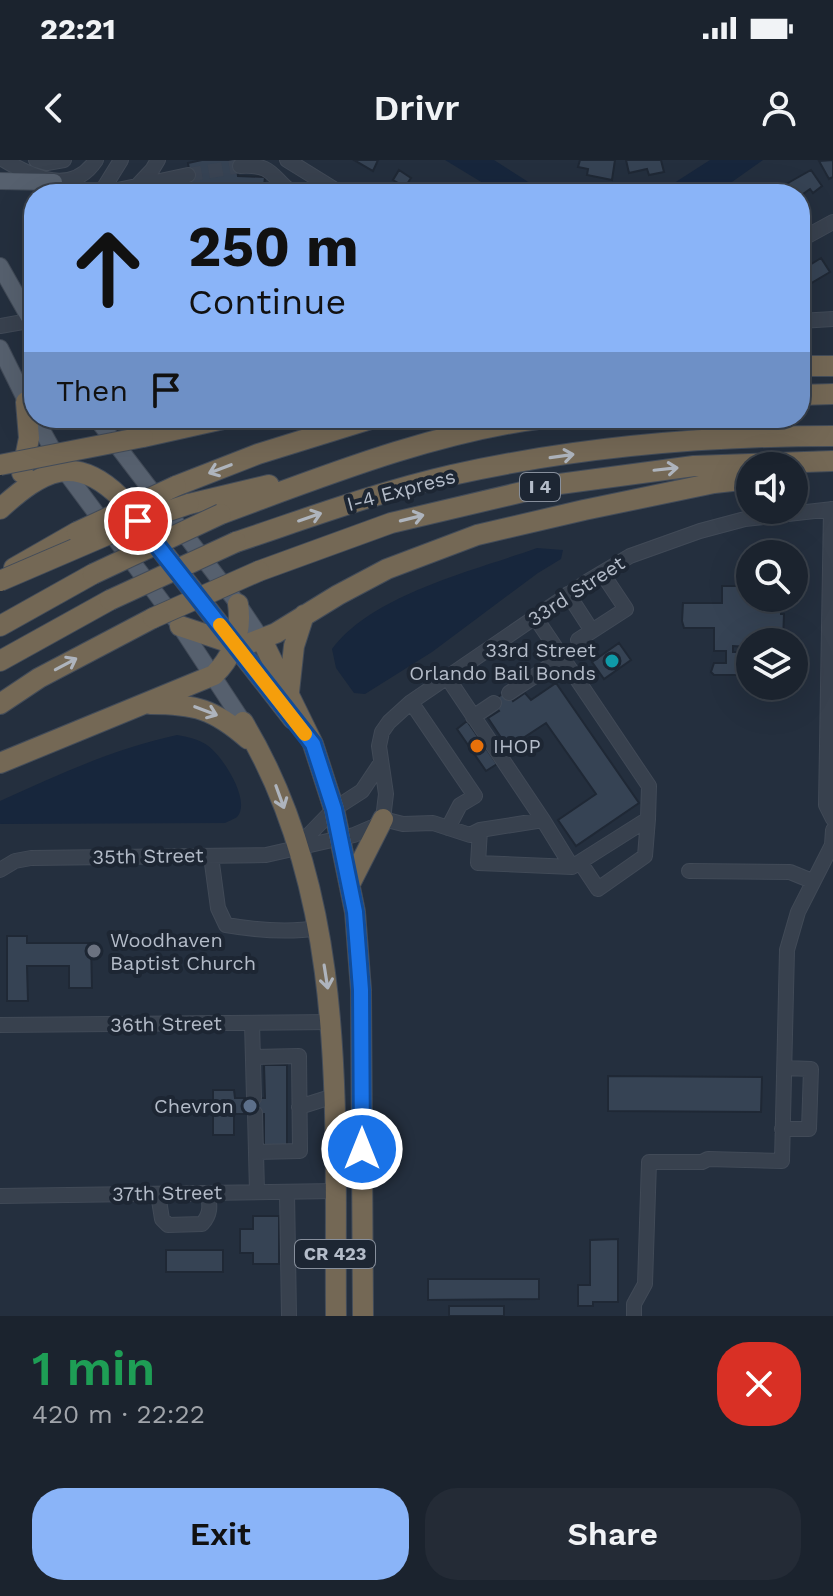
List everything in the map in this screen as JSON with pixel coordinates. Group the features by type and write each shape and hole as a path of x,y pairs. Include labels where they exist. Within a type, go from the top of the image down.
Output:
{"highway":[{"path":"810,366 833,366"},
{"path":"810,395 833,394"},
{"path":"2,507 21,477 30,428"},
{"path":"0,465 183,428"},
{"path":"0,579 77,532 176,486 258,454 342,428"},
{"name":"I-4 Express","path":"0,626 93,574 221,514 363,463 498,428"},
{"name":"I-4 Express","path":"0,661 110,600 236,542 377,495 452,475 523,461 635,445 704,439 833,436"},
{"name":"I 4","path":"0,704 39,678 153,618 259,571 391,523 552,485 694,466 833,461"},
{"path":"0,579 142,520 189,504 363,463"},
{"path":"808,472 833,469"},
{"path":"2,507 34,481 64,470 93,475 120,497 313,744"},
{"path":"180,626 234,644 262,640 387,569 477,535 584,510 736,481"},
{"path":"0,763 214,675 223,666 239,631 238,604"},
{"path":"289,692 294,646 304,615"},
{"name":"CR 423","path":"262,640 313,744 334,809 350,884 361,990 363,1316"},
{"path":"140,704 174,704 209,710 226,720 260,750"},
{"name":"CR 423","path":"243,722 260,750 298,846 318,928 332,1022 336,1316"},
{"path":"350,884 383,819"},
{"path":"335,1191 363,1241"}],"main road":[{"path":"0,181 61,182"},
{"path":"0,266 24,307"},
{"name":"CR 423","path":"0,348 24,396"},
{"name":"CR 423","path":"41,428 64,470 180,626 243,722"},
{"name":"CR 423","path":"104,428 262,640"}],"street":[{"path":"4,160 24,172 65,184"},
{"path":"36,160 47,163 64,160"},
{"path":"61,182 84,173 96,160"},
{"path":"106,184 121,160"},
{"path":"138,184 158,160"},
{"path":"287,160 326,184"},
{"path":"240,166 272,165 288,184"},
{"path":"303,184 310,174"},
{"path":"156,184 188,175"},
{"path":"810,235 833,222"},
{"path":"810,320 833,319"},
{"path":"0,326 24,323"},
{"path":"832,509 826,805 833,819"},
{"name":"33rd Street","path":"383,819 386,794 380,764 382,732 411,702 447,677 568,594 650,548 700,531 768,515 832,509"},
{"path":"578,640 626,609 602,573"},
{"path":"568,594 592,631"},
{"path":"447,677 543,820 598,889 645,856 649,786 535,617"},
{"path":"509,693 562,658"},
{"path":"411,702 475,796 460,805 448,828"},
{"path":"473,717 494,703"},
{"name":"33rd Street","path":"298,846 334,809 362,791 380,764"},
{"path":"298,846 341,838 366,830 383,819 403,824 433,823 470,835 480,830 543,820"},
{"path":"480,830 478,863 576,864 648,819"},
{"path":"634,1316 634,1304 645,1284 649,1162 702,1162 708,1159 782,1161 787,950 798,912 833,839 833,830"},
{"name":"35th Street","path":"0,870 15,861 31,858 266,855 298,846"},
{"path":"211,856 218,908 226,925 246,929 318,928"},
{"path":"689,871 790,872 814,877"},
{"name":"36th Street","path":"0,1025 332,1022"},
{"path":"252,1023 257,1192"},
{"path":"253,1057 299,1056 300,1151 256,1152"},
{"path":"782,1129 809,1129 811,1069 785,1068"},
{"path":"299,1107 334,1096"},
{"name":"37th Street","path":"0,1196 335,1191"},
{"path":"287,1192 289,1316"},
{"path":"158,1194 162,1219 168,1225 202,1224 210,1208 208,1193"}],"water":[{"path":"445,160 494,160 531,184 485,184"},
{"path":"710,160 763,160 729,184 673,184"},
{"path":"537,548 563,550 561,559 432,652 365,694 354,693 336,668 332,649 372,613 426,586"},
{"path":"177,735 204,743 220,758 241,800 237,817 225,823 0,824 0,801 109,755"}],"building":[{"path":"236,160 238,176 265,177 264,184 189,184 191,183 188,163"},
{"path":"354,160 378,160 373,171"},
{"path":"580,160 615,160 612,180 587,175 588,169 578,167"},
{"path":"626,160 661,160 664,172 649,175 647,169 629,173"},
{"path":"833,160 833,177 829,179 819,161"},
{"path":"399,170 411,178 407,184 393,180"},
{"path":"811,170 822,186 813,193 810,184 788,183"},
{"path":"821,258 830,272 810,284 810,265"},
{"path":"722,586 736,586 736,612 784,614 784,628 736,628 733,652 736,652 736,675 714,675 711,672 714,663 726,663 726,651 714,651 714,628 684,628 682,621 683,603 722,603"},
{"name":"33rd Street Orlando Bail Bonds","path":"619,643 631,660 604,679 592,662"},
{"path":"556,683 639,803 576,846 558,820 596,794 546,723 508,748 488,718 499,711 492,701 507,691 513,701 525,693 531,700"},
{"name":"IHOP","path":"467,721 497,764 486,771 457,729"},
{"path":"7,936 27,936 27,943 91,943 92,988 69,988 69,966 27,966 28,1001 7,1001"},
{"name":"Chevron","path":"264,1065 287,1065 287,1147 264,1147 264,1114 234,1114 234,1135 213,1135 213,1090 234,1090 235,1098 265,1098"},
{"path":"608,1076 762,1077 761,1112 608,1111"},
{"path":"253,1216 279,1216 279,1264 253,1264 253,1253 240,1253 240,1229 253,1229"},
{"path":"618,1239 618,1302 593,1302 593,1306 578,1306 578,1285 590,1285 590,1240"},
{"path":"166,1250 223,1250 223,1272 166,1272"},
{"path":"428,1279 539,1279 539,1299 428,1300"},
{"path":"449,1306 504,1306 504,1316 449,1316"}],"tunnel":[{"path":"188,175 240,166"}],"slow traffic":[{"path":"220,625 305,734"}],"place":[{"name":"33rd Street Orlando Bail Bonds","path":"612,661"},
{"name":"IHOP","path":"477,746"},
{"name":"Woodhaven Baptist Church","path":"94,951"},
{"name":"Chevron","path":"250,1106"}],"route":[{"path":"138,521 313,744 334,809 355,912 361,990 362,1149"}]}
